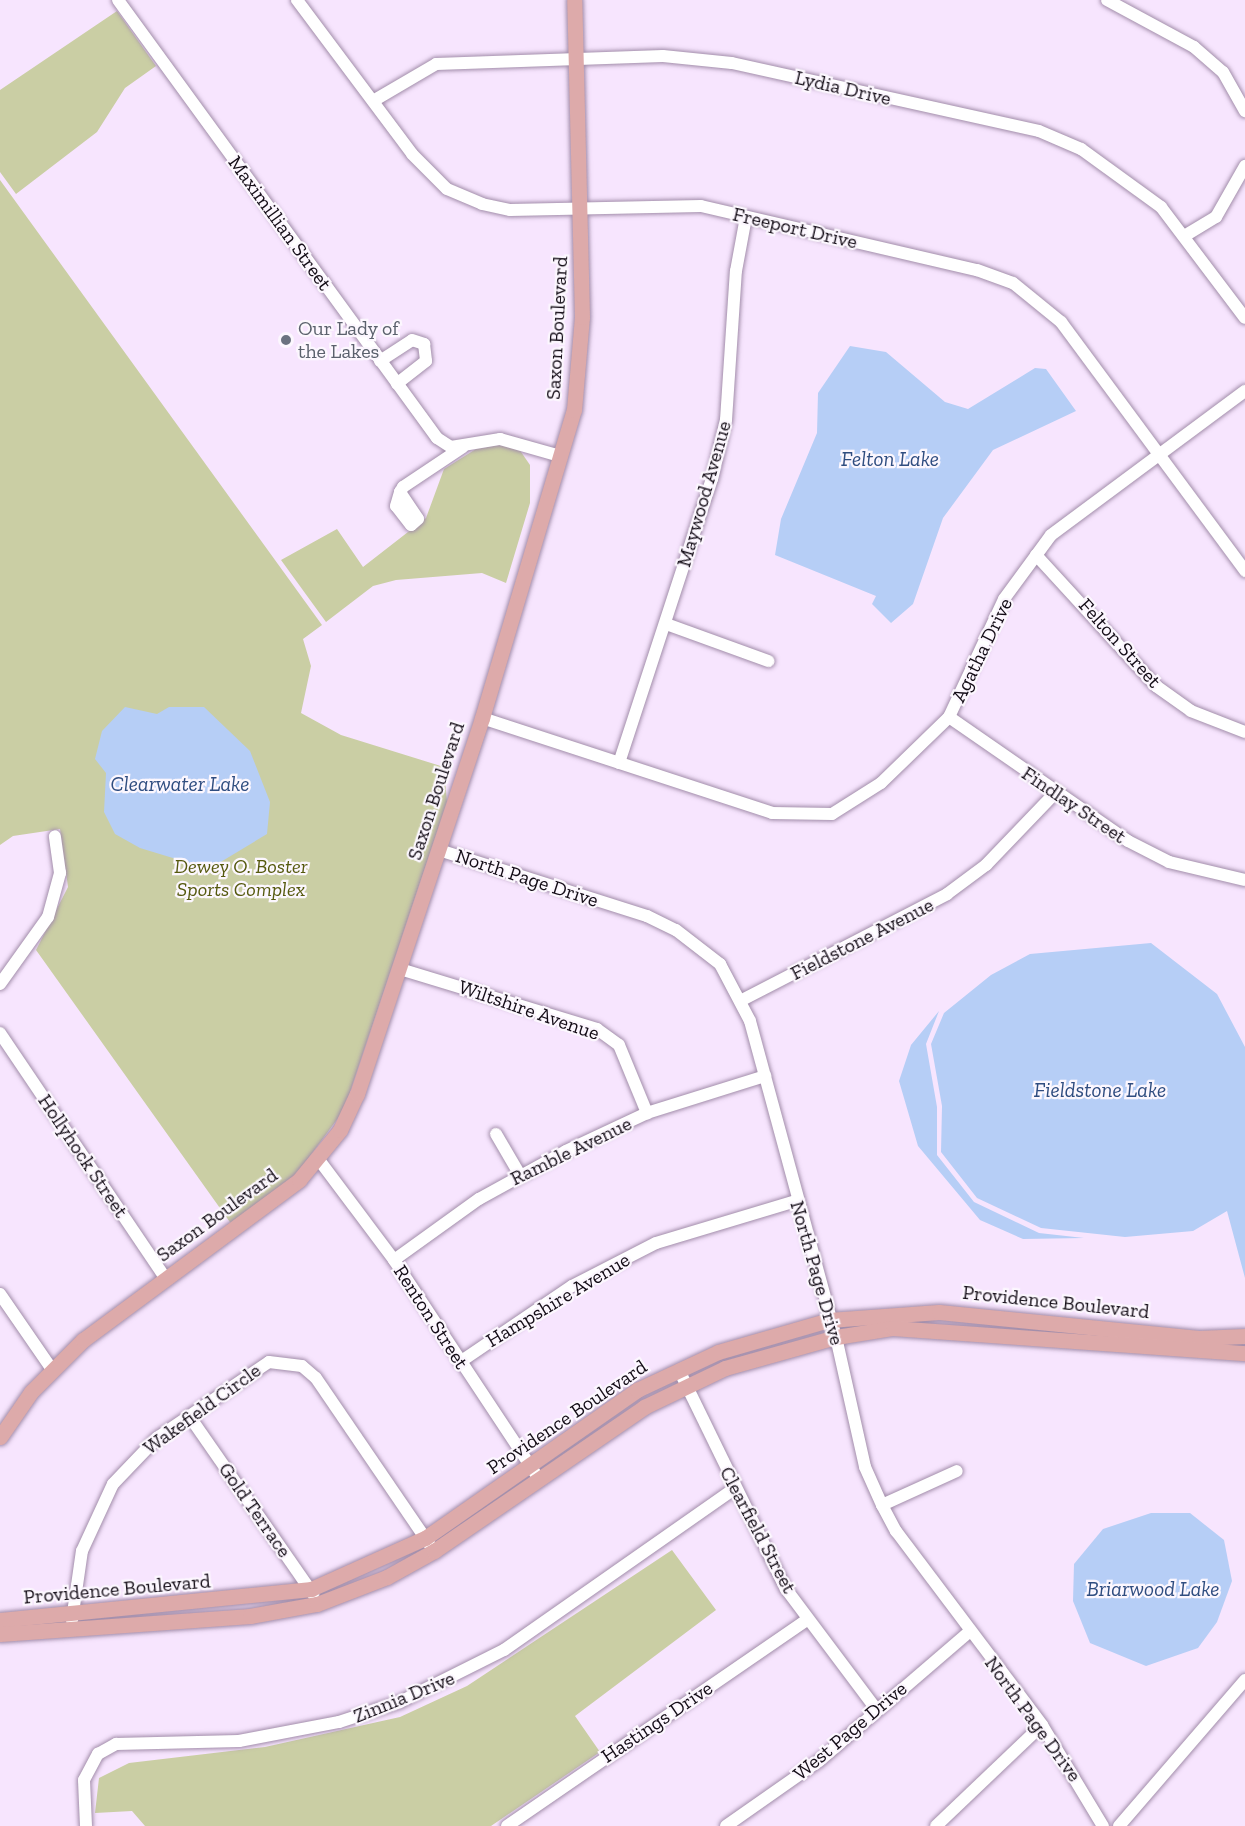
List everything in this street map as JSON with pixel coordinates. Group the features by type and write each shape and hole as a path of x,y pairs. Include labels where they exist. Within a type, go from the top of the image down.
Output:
{"main road":[{"name":"Saxon Boulevard","path":"0,1437 51,1368 166,1279 273,1202 319,1160 357,1094 482,718 560,456 580,377 582,207 574,0"},
{"name":"Providence Boulevard","path":"535,1473 638,1390 718,1352 830,1320 939,1312 1199,1338 1245,1336"},
{"name":"Providence Boulevard","path":"0,1634 250,1616 314,1597 430,1545 535,1473 644,1407 686,1386 725,1368 836,1336 893,1328 1245,1353"},
{"name":"Providence Boulevard","path":"0,1620 314,1597"}],"street":[{"name":"Maximillian Street","path":"118,0 397,384 445,444 464,447"},
{"name":"Freeport Drive","path":"297,0 412,154 447,189 510,210 661,203 746,217 977,270 1013,283 1061,322 1245,571"},
{"path":"1107,0 1194,47 1223,72 1245,111"},
{"name":"Lydia Drive","path":"373,101 436,64 663,56 732,63 1039,132 1130,181 1186,235 1245,318"},
{"path":"1186,235 1216,217 1245,166"},
{"name":"Maywood Avenue","path":"619,763 666,624 726,420 736,271 746,217"},
{"path":"380,361 412,340 424,344 426,361 397,384"},
{"name":"Agatha Drive","path":"482,718 772,813 832,814 881,783 949,717 1004,599 1036,555 1076,514 1245,391"},
{"path":"400,492 464,447 500,439 560,456"},
{"name":"Felton Street","path":"1036,555 1156,686 1191,711 1245,732"},
{"path":"666,624 768,661"},
{"name":"Findlay Street","path":"949,717 1054,794 1169,862 1245,880"},
{"name":"Fieldstone Avenue","path":"742,1000 947,894 986,864 1054,794"},
{"path":"0,984 48,917 60,873 55,836"},
{"name":"North Page Drive","path":"439,850 676,930 720,964 742,1000 765,1076 796,1201 836,1336 865,1467 882,1506 969,1632 1042,1725 1103,1826"},
{"name":"Wiltshire Avenue","path":"400,969 597,1029 619,1045 647,1113"},
{"name":"Hollyhock Street","path":"0,1033 166,1279"},
{"name":"Ramble Avenue","path":"394,1260 520,1175 647,1113 765,1076"},
{"path":"496,1134 520,1175"},
{"name":"Renton Street","path":"319,1160 394,1260 535,1473"},
{"name":"Hampshire Avenue","path":"460,1362 572,1286 656,1243 796,1201"},
{"path":"0,1294 51,1368"},
{"name":"Wakefield Circle","path":"70,1630 82,1551 113,1484 157,1438 190,1417 256,1367 288,1361 302,1366 316,1378 430,1545"},
{"name":"Clearfield Street","path":"680,1370 735,1488 786,1589 877,1710"},
{"name":"Gold Terrace","path":"190,1417 314,1597"},
{"path":"882,1506 957,1471"},
{"name":"Zinnia Drive","path":"86,1826 84,1780 98,1754 116,1744 260,1738 339,1722 400,1702 504,1650 735,1488"},
{"name":"Hastings Drive","path":"507,1826 808,1618"},
{"name":"West Page Drive","path":"726,1826 819,1761 969,1632"},
{"path":"1119,1826 1245,1680"},
{"path":"936,1826 1042,1725"}],"green space":[{"path":"117,11 156,66 125,88 97,132 16,194 0,172 0,90"},
{"name":"Dewey O. Boster Sports Complex","path":"0,180 322,625 303,639 311,666 301,713 341,735 444,767 447,802 344,1110 296,1175 232,1225 36,950 68,887 60,829 13,836 0,845"},
{"path":"499,445 519,449 530,465 530,503 506,583 482,573 396,580 373,586 326,622 281,560 337,529 363,567 426,518 444,469 476,449"},
{"path":"672,1550 716,1610 575,1716 600,1752 491,1826 145,1826 132,1811 95,1813 99,1778 129,1763 265,1747 400,1717 467,1686"}],"water":[{"name":"Felton Lake","path":"850,346 886,352 945,402 968,409 1035,368 1046,369 1076,411 993,450 943,518 913,604 891,623 872,604 876,596 775,555 781,519 817,433 818,393"},
{"name":"Clearwater Lake","path":"125,707 157,714 169,707 204,707 250,751 270,802 267,834 209,869 140,848 115,834 104,812 106,773 95,759 102,731"},
{"name":"Fieldstone Lake","path":"1151,943 1217,994 1245,1047 1245,1278 1227,1211 1193,1231 1125,1237 1041,1228 977,1198 941,1152 942,1106 931,1044 944,1013 991,975 1030,954"},
{"path":"939,1011 926,1044 937,1107 937,1155 974,1202 1039,1233 1084,1238 1023,1239 980,1220 918,1146 899,1081 911,1045"},
{"name":"Briarwood Lake","path":"1151,1513 1190,1513 1224,1540 1232,1581 1217,1622 1198,1648 1146,1666 1090,1643 1073,1601 1074,1564 1103,1529"}],"place":[{"name":"Our Lady of the Lakes","path":"286,340"}]}
